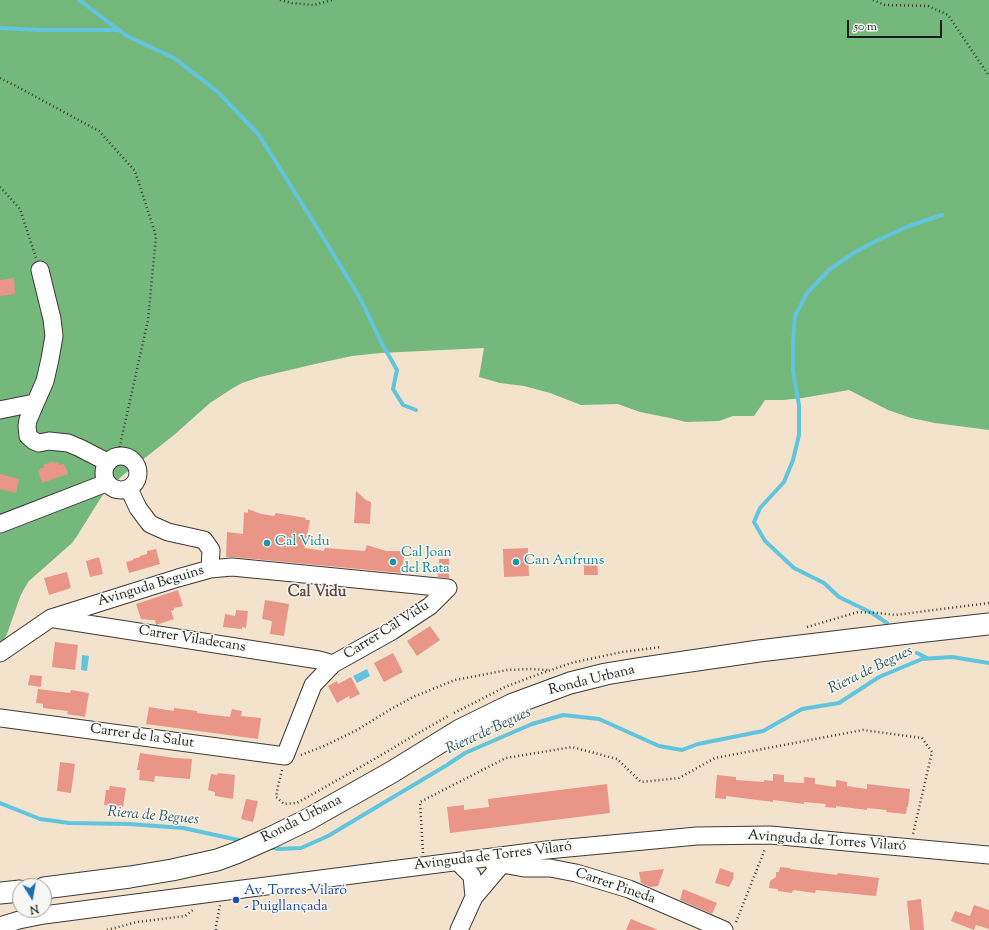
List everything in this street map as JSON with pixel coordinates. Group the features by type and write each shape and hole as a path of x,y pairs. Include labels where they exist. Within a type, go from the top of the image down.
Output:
{"main road":[{"name":"Ronda Urbana","path":"52,887 172,870 217,860 236,853 307,820 392,772 460,730 513,704 570,683 606,674 713,658 845,640 989,624"},
{"path":"0,893 12,892"}],"street":[{"path":"40,270 52,319 54,336 45,381 34,403 28,420 28,436 39,443 49,441 68,443 112,459 127,456 135,463 138,469 138,477 135,484 129,489 120,491 112,488 106,483 103,474 104,467 112,459"},
{"path":"0,410 34,403"},
{"path":"0,524 106,483"},
{"name":"Avinguda Beguins","path":"0,653 51,618 210,569 211,550 204,540 168,532 150,524 138,508 129,489"},
{"name":"Carrer Cal Vidu","path":"210,569 232,567 448,588 430,606 392,631 333,664 313,685 285,756"},
{"name":"Carrer Viladecans","path":"51,618 312,658 333,664"},
{"name":"Carrer de la Salut","path":"0,718 285,756"},
{"name":"Avinguda de Torres Vilaró","path":"0,926 19,920 44,915 225,891 547,850 697,836 770,835 989,855"},
{"path":"458,862 472,876 474,897"},
{"name":"Carrer Pineda","path":"458,862 502,864 524,868 550,868 576,873 629,889 730,926"},
{"path":"459,930 474,897 502,864"}],"path":[{"path":"280,0 292,3 314,5 332,0"},
{"path":"873,0 885,5 928,6 948,15 989,76"},
{"path":"0,78 99,131 135,171 156,236 148,320 112,459"},
{"path":"0,186 20,209 40,270"},
{"path":"285,756 298,756 318,749 357,730 413,697 455,680 507,670 549,670"},
{"path":"423,866 420,802 506,758 572,747 617,759 641,782 679,778 715,758 863,730 922,738 932,752 910,848"},
{"path":"730,926 770,835"},
{"path":"216,930 219,910 225,891"},
{"path":"107,930 137,922 185,916 195,909"}],"green space":[{"path":"0,0 989,0 989,430 935,423 911,418 888,410 849,390 802,398 765,400 754,416 733,416 719,421 686,422 640,412 618,404 581,405 550,393 524,386 500,383 479,377 484,348 380,353 352,356 315,364 260,377 242,383 233,388 210,403 174,435 122,476 102,496 72,543 29,581 20,597 7,634 0,646"}],"water":[{"path":"82,655 89,656 87,671 81,670"},
{"path":"367,669 370,676 357,683 353,676"}],"building":[{"path":"14,278 15,294 0,296 0,280"},
{"path":"54,461 54,463 58,462 59,465 64,464 68,474 42,483 38,471 40,471 39,469 44,467 43,465"},
{"path":"0,474 19,479 16,493 0,489"},
{"path":"356,491 366,500 371,502 370,524 354,523"},
{"path":"248,509 261,514 274,516 276,513 310,520 305,548 324,551 325,548 365,551 367,545 386,551 405,551 401,573 226,557 227,532 243,534 244,512 248,513"},
{"name":"Can Anfruns","path":"528,548 529,576 504,577 503,549"},
{"path":"156,549 160,564 129,573 126,562 147,554 147,551"},
{"path":"99,557 103,574 90,577 86,561"},
{"path":"584,558 597,558 598,575 584,575"},
{"path":"439,559 449,559 449,578 438,577"},
{"path":"67,572 71,588 49,595 44,578"},
{"path":"178,590 183,606 174,608 174,610 171,611 174,619 156,625 155,620 141,619 136,604"},
{"path":"265,600 289,604 284,636 270,634 272,621 262,619"},
{"path":"236,610 248,611 246,628 223,627 225,614 235,616"},
{"path":"430,626 440,640 417,656 407,641"},
{"path":"55,642 78,645 75,670 52,667"},
{"path":"393,653 403,672 384,682 374,663"},
{"path":"30,675 42,676 41,687 28,685"},
{"path":"351,677 360,694 350,699 349,696 337,703 328,686 337,681 338,684"},
{"path":"38,689 70,693 71,690 89,693 85,717 67,714 68,711 43,708 43,704 36,703"},
{"path":"149,707 174,711 174,708 197,711 197,713 230,717 232,709 242,711 241,716 261,718 258,739 146,724"},
{"path":"140,753 192,759 190,779 155,776 154,782 139,780 140,770 137,770"},
{"path":"60,762 75,764 71,793 57,791"},
{"path":"218,773 235,775 233,799 215,796 215,792 208,790 211,774 217,775"},
{"path":"773,774 784,775 784,782 804,783 804,777 815,778 815,784 836,787 836,780 847,782 847,786 867,789 867,784 910,789 908,807 906,814 867,808 867,810 836,806 836,808 825,807 826,804 804,802 804,804 773,800 773,802 726,796 726,799 715,798 717,775 736,777 736,780 764,782 764,780 773,781"},
{"path":"607,784 610,813 450,833 447,807 464,805 464,810 489,807 488,799"},
{"path":"110,786 126,788 123,807 104,805 106,790 109,790"},
{"path":"246,799 258,801 253,822 241,819"},
{"path":"780,867 837,875 838,873 879,878 876,896 816,890 815,893 793,890 792,893 769,888 770,881 776,877 776,872 779,872"},
{"path":"720,868 734,873 734,877 729,887 715,883"},
{"path":"664,869 658,886 650,887 641,883 639,872"},
{"path":"683,889 717,903 712,914 680,900"},
{"path":"921,899 924,930 910,930 907,901"},
{"path":"974,905 989,910 989,929 976,925 974,930 951,921 955,911 970,916"},
{"path":"631,919 658,930 626,930"}],"waterway":[{"path":"79,0 127,36 174,58 218,92 259,135 360,298 380,340 397,370 393,389 403,405 416,410"},
{"path":"0,28 39,30 119,30"},
{"path":"887,623 872,613 839,597 824,583 794,568 765,541 754,522 760,508 784,482 793,460 799,435 799,405 793,371 793,343 795,316 807,293 829,270 855,252 909,226 942,215"},
{"name":"Riera de Begues","path":"917,653 927,658"},
{"name":"Riera de Begues","path":"269,847 278,849 301,848 328,836 465,753 532,724 563,715 599,719 659,746 682,750 698,744 763,731 802,709 839,703 879,677 922,659 952,657 989,663"},
{"name":"Riera de Begues","path":"0,803 40,819 69,823 129,824 183,828 243,841"}],"place":[{"name":"Cal Vidu","path":"267,543"},
{"name":"Cal Joan del Rata","path":"393,562"},
{"name":"Can Anfruns","path":"516,562"},
{"name":"Av. Torres Vilaró - Puigllançada","path":"236,900"}],"district":[{"name":"Cal Vidu","path":"317,593"}]}
